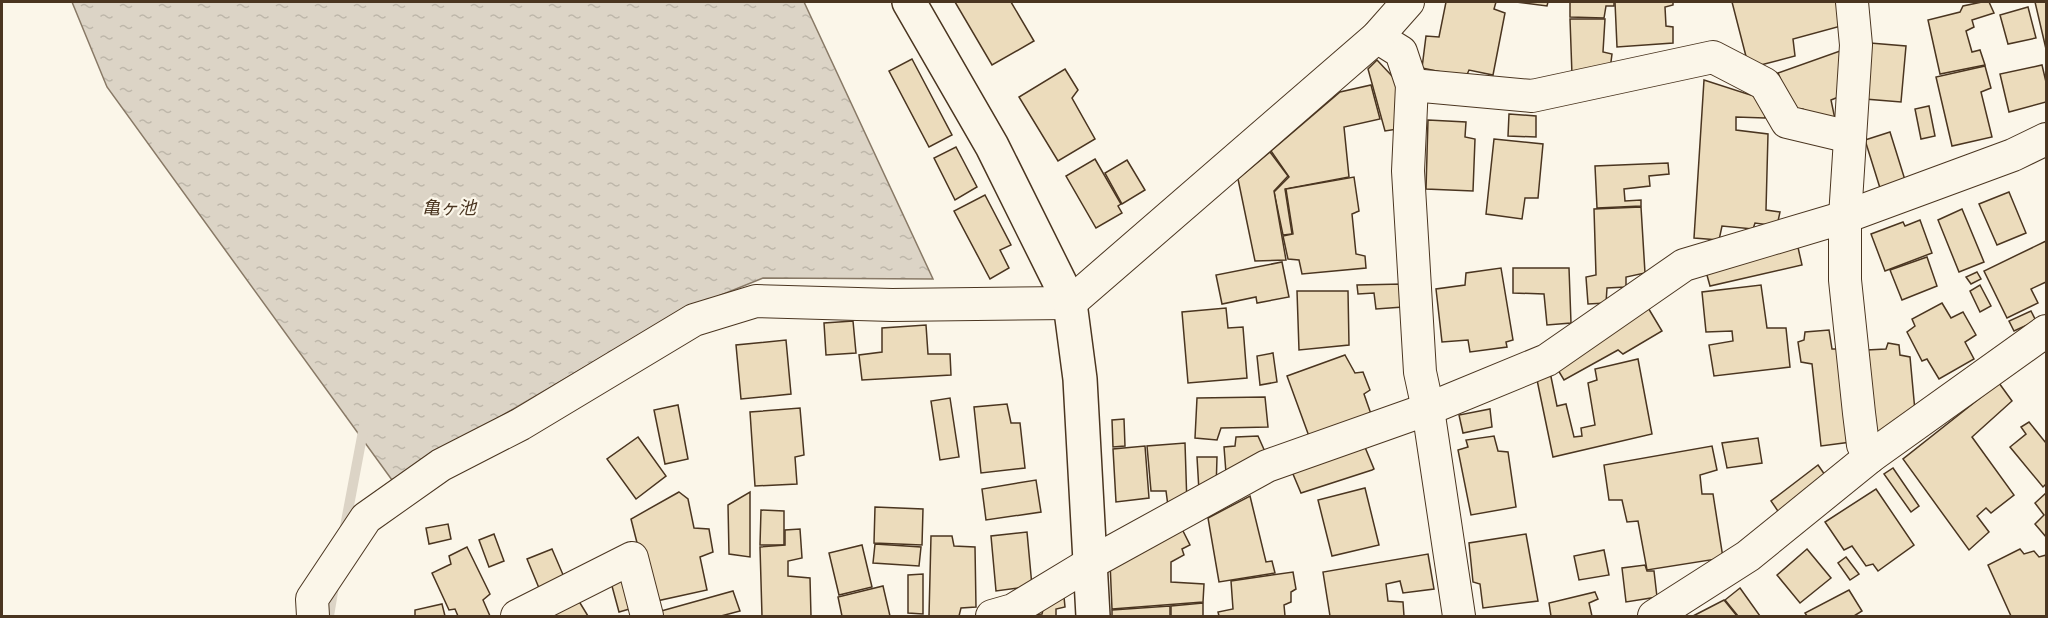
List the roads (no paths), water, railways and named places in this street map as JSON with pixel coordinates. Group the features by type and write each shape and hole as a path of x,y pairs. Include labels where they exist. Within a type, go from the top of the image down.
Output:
{"street":[{"path":"909,2 992,147 1070,303 1080,379 1093,616"},
{"path":"313,616 312,599 366,518 441,465 521,424 694,320 756,301 892,305 1070,303 1377,37 1408,2"},
{"path":"1852,2 1856,45 1845,217 1845,280 1858,413 1863,445 1870,458"},
{"path":"1377,37 1401,52 1412,85 1407,171 1420,372 1428,409 1459,616"},
{"path":"1412,85 1532,96 1713,57 1765,84 1787,122 1850,137"},
{"path":"992,616 1013,610 1089,564 1267,466 1428,409 1547,360 1684,265 1845,217 2013,155 2046,139"},
{"path":"1654,616 1748,556 1870,458 2046,331"},
{"path":"517,616 632,558 647,616"}],"water":[{"name":"亀ヶ池","path":"72,2 804,2 933,279 763,278 679,312 392,480 107,87"}],"waterway":[{"path":"344,532 364,426"},
{"path":"329,616 334,586"}]}
